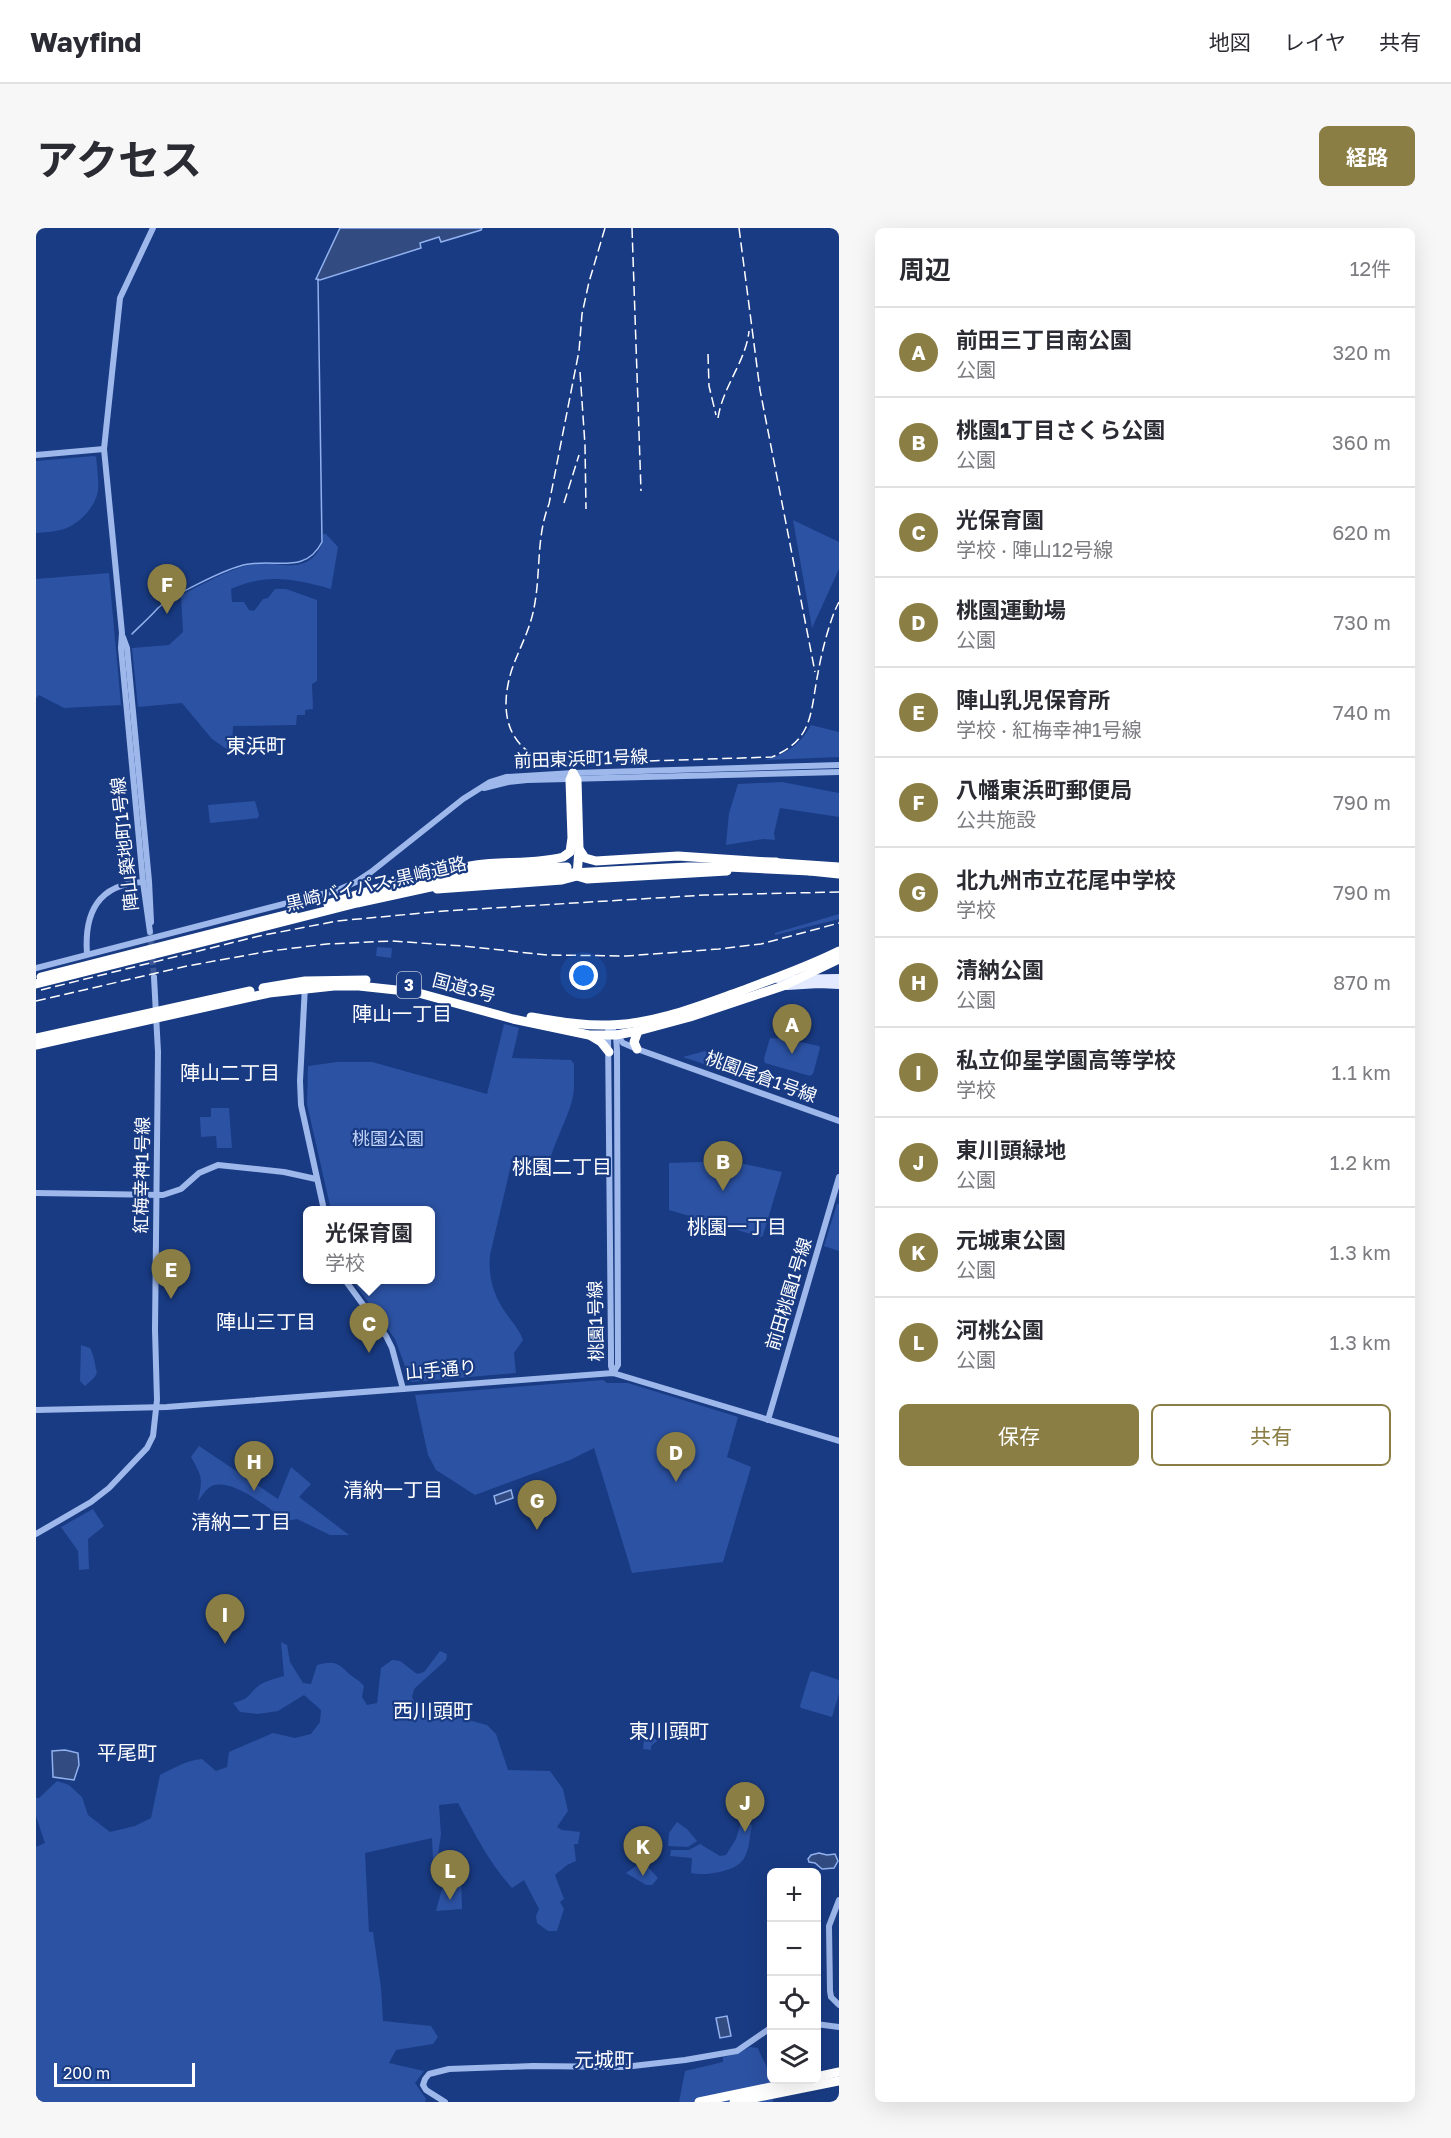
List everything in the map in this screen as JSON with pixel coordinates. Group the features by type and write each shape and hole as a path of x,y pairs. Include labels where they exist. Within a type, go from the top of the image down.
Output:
{"highway":[{"path":"573,777 572,838 574,869 577,876"},
{"path":"573,777 579,849 577,876"},
{"path":"328,904 396,881 428,873 509,861 563,857 570,852 572,838"},
{"path":"579,849 585,858 590,860 678,856 775,865"},
{"name":"黒崎バイパス;黒崎道路","path":"36,978 420,881 495,870 688,862 839,867"},
{"path":"357,903 429,890 570,879 577,876 587,879 775,865"},
{"name":"黒崎バイパス;黒崎道路","path":"36,984 422,887 492,877 775,865 839,874"},
{"name":"国道3号","path":"305,985 359,986 415,992 513,1019 589,1035 611,1035 638,1031 699,1014 780,982 839,951"},
{"name":"国道3号","path":"36,1038 305,985 351,979 390,982 435,991 526,1016 575,1024 610,1025 682,1012 802,977 839,959"},
{"name":"国道3号","path":"36,1045 157,1014"},
{"path":"637,1049 634,1042 638,1031"},
{"path":"589,1035 613,1052"},
{"path":"821,2076 839,2072"},
{"path":"734,2102 839,2081"},
{"path":"699,2102 781,2084"}],"main road":[{"path":"802,977 839,978"},
{"path":"780,982 839,985"}],"street":[{"name":"陣山築地町1号線","path":"122,633 127,648 152,909 150,932 143,882 104,449 120,298 153,228"},
{"path":"36,455 104,449"},
{"name":"前田東浜町1号線","path":"573,777 839,765"},
{"name":"前田東浜町1号線","path":"36,968 338,890 371,872 476,791 490,782 506,777 839,772"},
{"path":"87,954 88,920 99,900 121,885 143,882"},
{"path":"154,977 157,1014"},
{"path":"305,985 301,1105 323,1206"},
{"name":"紅梅幸神1号線","path":"36,1534 91,1502 109,1488 147,1448 153,1436 157,1014"},
{"name":"桃園1号線","path":"610,1025 613,1052 611,1366 614,1373"},
{"path":"611,1035 623,1043 613,1052"},
{"name":"桃園尾倉1号線","path":"623,1043 839,1121"},
{"path":"36,1193 163,1195 181,1189 199,1173 218,1165 284,1172 316,1179"},
{"name":"前田桃園1号線","path":"768,1420 839,1177"},
{"path":"348,1284 386,1336 392,1348 403,1389"},
{"name":"山手通り","path":"36,1410 155,1408 614,1373 839,1441"},
{"path":"839,1900 829,1926 830,1992 831,1997 839,2005"},
{"path":"821,2025 839,2027"},
{"path":"445,2102 426,2090 423,2085 429,2074 449,2069 533,2066 602,2068 654,2064 737,2051 767,2030"}],"green space":[{"path":"96,457 98,491 89,510 73,525 54,531 36,533 36,461"},
{"path":"793,520 839,542 839,569 812,628"},
{"path":"323,534 326,534 338,547 331,589 293,580 269,579 231,589 232,602 244,602 249,610 254,611 275,589 286,589 317,600 317,681 312,684 313,709 305,710 305,715 297,715 296,725 233,726 232,746 228,750 212,739 182,703 138,707 132,648 169,645 183,632 181,595 244,566 259,563 298,565 304,563 318,552"},
{"path":"109,573 121,705 64,708 39,695 36,698 36,579"},
{"path":"811,725 839,732 839,757 765,760 792,748 802,739"},
{"path":"782,782 839,793 839,817 780,808 774,833 775,840 763,839 726,845 729,813 738,784"},
{"path":"255,801 258,818 210,823 208,805"},
{"path":"839,914 839,919 775,935 775,933"},
{"path":"377,947 392,948 391,958 376,956"},
{"name":"桃園公園","path":"504,1024 519,1028 512,1058 571,1060 574,1064 573,1096 551,1157 513,1156 490,1255 491,1280 496,1295 523,1340 514,1353 516,1373 411,1382 395,1339 355,1284 435,1284 435,1206 330,1206 307,1104 308,1066 337,1062 372,1062 487,1094"},
{"path":"770,1038 819,1046 813,1074 810,1076 765,1063"},
{"path":"705,1051 707,1053 704,1064 683,1057"},
{"path":"211,1108 229,1108 232,1148 217,1148 216,1136 201,1137 200,1117 211,1117"},
{"path":"730,1161 782,1172 761,1237 669,1210 669,1163"},
{"path":"837,1204 839,1204 839,1251 824,1246"},
{"path":"81,1345 90,1348 97,1373 85,1386 80,1381"},
{"path":"603,1380 607,1383 628,1383 738,1417 727,1457 751,1467 723,1562 632,1573 594,1448 570,1460 475,1495 436,1470 428,1455 415,1395"},
{"path":"199,1446 278,1499 291,1467 311,1484 299,1497 349,1535 330,1535 297,1519 287,1521 250,1495 228,1486 210,1487 198,1501 201,1487 200,1477 191,1457"},
{"path":"93,1509 104,1526 88,1539 89,1569 79,1570 78,1551 61,1527"},
{"path":"281,1642 287,1645 290,1662 303,1683 311,1684 317,1665 334,1663 364,1686 362,1697 367,1705 377,1703 381,1668 392,1660 400,1661 417,1674 424,1672 440,1651 447,1654 446,1660 414,1689 412,1697 417,1707 452,1708 472,1721 487,1725 496,1734 508,1770 550,1771 563,1789 568,1811 557,1827 562,1830 580,1832 578,1844 574,1844 576,1861 555,1875 564,1899 560,1902 564,1909 557,1931 548,1931 537,1923 536,1916 539,1909 524,1880 512,1888 482,1847 458,1803 439,1805 441,1834 434,1883 432,1838 365,1853 369,1932 373,1932 383,2021 431,2026 438,2037 433,2044 396,2050 389,2063 424,2071 415,2083 426,2099 425,2102 36,2102 36,1847 45,1843 36,1816 36,1798 39,1798 57,1781 69,1785 82,1797 88,1815 110,1832 135,1826 151,1818 160,1775 175,1767 202,1759 216,1771 227,1767 229,1752 273,1733 295,1738 311,1734 320,1722 321,1710 304,1695 278,1711 258,1714 240,1712 233,1703 245,1699 263,1683 284,1676"},
{"path":"812,1671 839,1680 839,1694 832,1717 800,1706"},
{"path":"651,1734 657,1741 651,1746 651,1750 643,1749 644,1740"},
{"path":"677,1822 687,1829 697,1841 688,1847 668,1846 669,1833"},
{"path":"741,1822 752,1825 748,1850 742,1861 730,1869 709,1874 691,1873 692,1858 670,1856 671,1850 689,1850 700,1844 720,1856 726,1855 736,1839"},
{"path":"639,1864 648,1867 658,1878 652,1885 646,1885 626,1873"},
{"path":"461,1875 462,1909 436,1911 445,1878"},
{"path":"750,2047 758,2048 767,2067 767,2084 774,2084 773,2102 679,2102 685,2071 723,2062 723,2057 737,2054"}],"shaded area":[{"path":"340,228 482,228 441,242 439,237 420,243 421,248 320,280 316,279"},
{"path":"511,1490 513,1498 496,1504 494,1496"},
{"path":"65,1750 78,1753 79,1765 74,1780 53,1777 52,1751"},
{"path":"835,1854 838,1861 834,1868 822,1869 815,1863 809,1862 811,1855"},
{"path":"727,2016 731,2036 720,2038 716,2018"}],"waterway":[{"path":"132,634 158,608 210,578 240,566 297,562 315,553 322,542 318,279"}],"tunnel":[{"path":"150,932 154,977"}],"railway":[{"path":"605,228 582,314 579,351 542,529 534,608 508,685 507,715 510,728 517,740 526,750 555,764 772,757 796,742 808,723 819,665 832,617 839,602"},
{"path":"632,228 641,491"},
{"path":"739,228 760,390 815,672"},
{"path":"718,418 725,395 744,353 749,331"},
{"path":"708,354 709,386 716,415"},
{"path":"580,372 585,445 586,509"},
{"path":"564,503 579,455"},
{"path":"41,990 259,936 337,921 444,911 705,895 839,892"},
{"path":"36,1001 187,966 270,951 327,944 391,941 547,955 626,956 761,944 839,923"}],"place":[{"name":"八幡東浜町郵便局","path":"167,614"},
{"name":"前田三丁目南公園","path":"792,1054"},
{"name":"桃園1丁目さくら公園","path":"723,1191"},
{"name":"陣山乳児保育所","path":"171,1299"},
{"name":"光保育園","path":"369,1353"},
{"name":"桃園運動場","path":"676,1482"},
{"name":"清納公園","path":"254,1491"},
{"name":"北九州市立花尾中学校","path":"537,1530"},
{"name":"私立仰星学園高等学校","path":"225,1644"},
{"name":"東川頭緑地","path":"745,1832"},
{"name":"元城東公園","path":"643,1876"},
{"name":"河桃公園","path":"450,1900"}],"district":[{"name":"東浜町","path":"256,746"},
{"name":"陣山一丁目","path":"402,1014"},
{"name":"陣山二丁目","path":"230,1073"},
{"name":"桃園二丁目","path":"562,1167"},
{"name":"桃園一丁目","path":"737,1227"},
{"name":"陣山三丁目","path":"266,1322"},
{"name":"清納一丁目","path":"393,1490"},
{"name":"清納二丁目","path":"241,1522"},
{"name":"西川頭町","path":"433,1711"},
{"name":"東川頭町","path":"669,1731"},
{"name":"平尾町","path":"127,1753"},
{"name":"元城町","path":"604,2060"}]}
